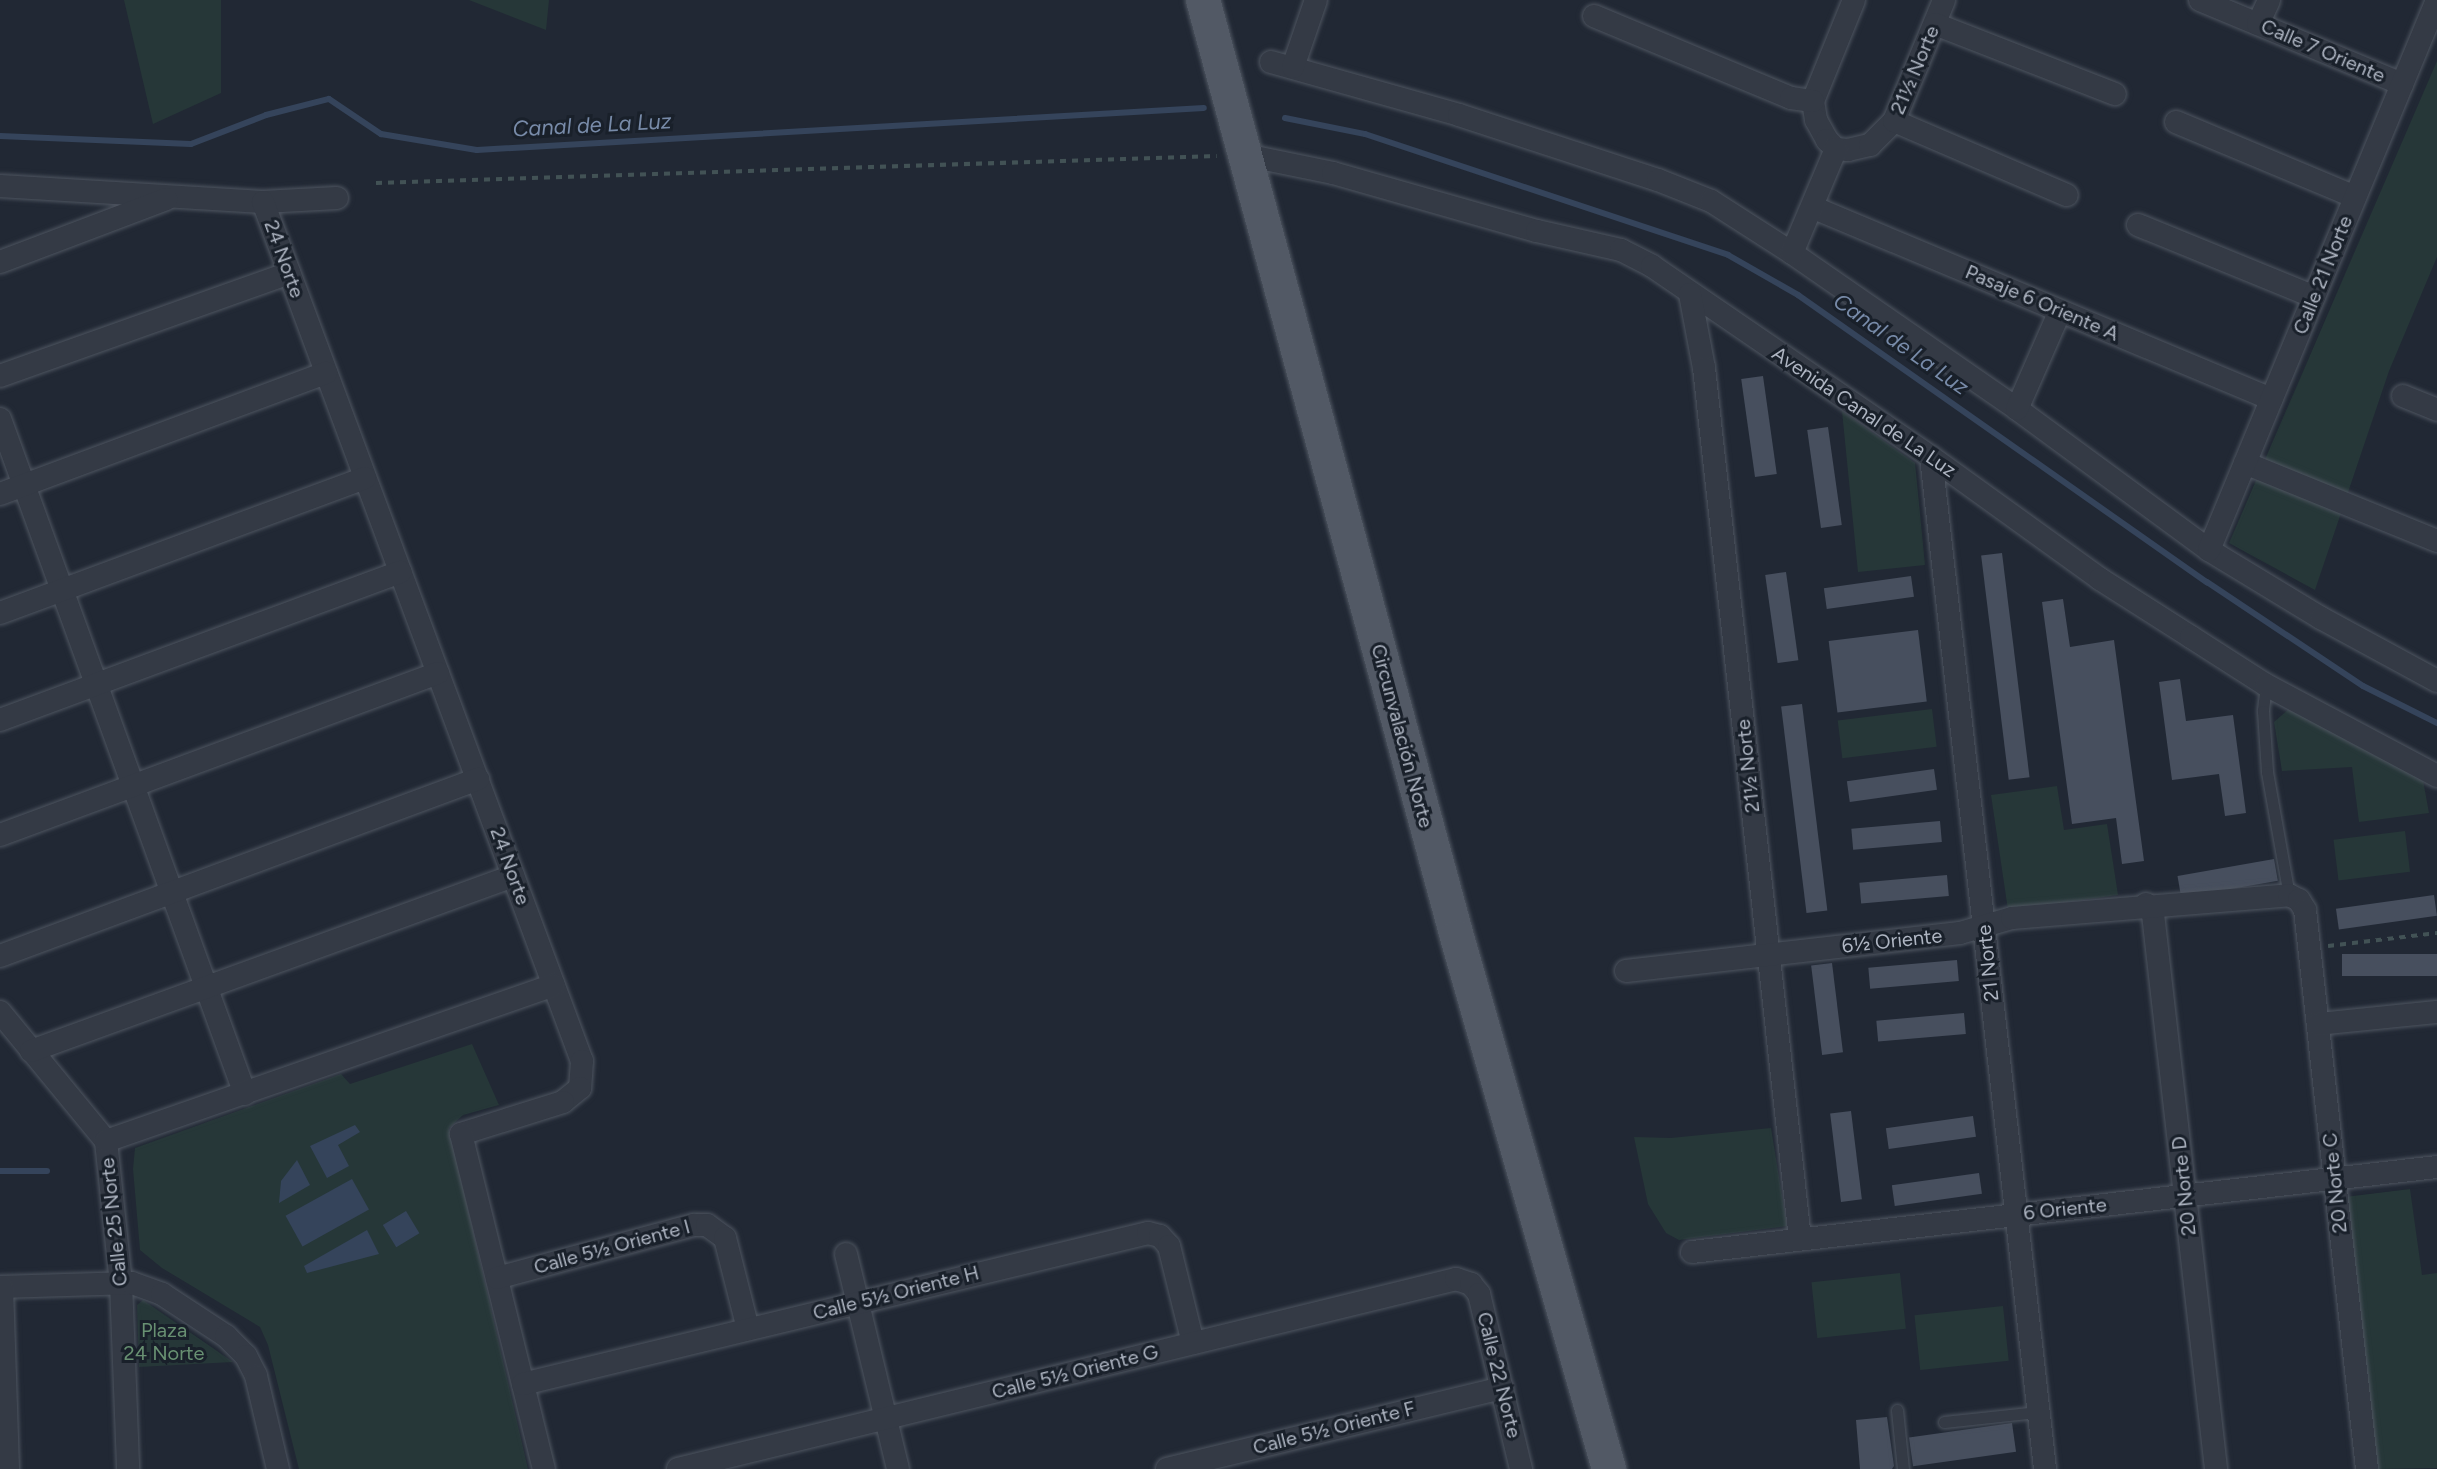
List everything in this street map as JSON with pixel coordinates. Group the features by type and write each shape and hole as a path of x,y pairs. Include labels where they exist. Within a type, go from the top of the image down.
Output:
{"main road":[{"name":"Circunvalación Norte","path":"1203,0 1457,937 1609,1469"}],"street":[{"path":"1316,0 1282,65 1395,95 1684,189 1730,212 2017,409 2209,550 2321,618 2437,681"},
{"path":"1792,253 1836,149 1819,128 1813,101 1854,0"},
{"name":"21½ Norte","path":"1836,149 1870,145 1894,121 1944,0"},
{"name":"Calle 7 Oriente","path":"2200,0 2402,84"},
{"path":"2258,24 2269,0"},
{"name":"Calle 21 Norte","path":"2209,550 2437,0"},
{"path":"1594,16 1791,98 1813,101"},
{"path":"1935,24 2115,94"},
{"path":"1894,121 2067,195"},
{"path":"2176,122 2355,197"},
{"name":"Avenida Canal de La Luz","path":"1245,155 1333,173 1537,231 1621,250 1652,266 1931,457 2100,579 2266,685 2437,776"},
{"path":"0,186 263,202 337,198"},
{"path":"0,262 178,195"},
{"name":"24 Norte","path":"263,202 582,1061 580,1088 563,1102 461,1134 544,1469"},
{"name":"Pasaje 6 Oriente A","path":"1812,207 2272,399"},
{"path":"2138,225 2314,297"},
{"path":"0,376 289,273"},
{"name":"21½ Norte","path":"1690,294 1704,368 1800,1239"},
{"path":"2017,409 2060,311"},
{"path":"0,494 326,373"},
{"path":"2403,396 2437,410"},
{"path":"0,419 245,1094"},
{"name":"21 Norte","path":"1931,457 2045,1469"},
{"path":"2245,463 2437,541"},
{"path":"0,613 365,478"},
{"path":"0,720 401,572"},
{"path":"0,835 438,673"},
{"path":"0,956 478,779"},
{"path":"31,1051 513,876"},
{"name":"6½ Oriente","path":"1626,971 1960,933 2012,918 2146,904 2160,908 2294,897"},
{"name":"20 Norte C","path":"2294,897 2305,910 2367,1469"},
{"name":"20 Norte D","path":"2146,904 2153,914 2216,1469"},
{"path":"106,1141 554,985"},
{"name":"Calle 25 Norte","path":"0,1012 106,1141 121,1283 128,1469"},
{"path":"2318,1024 2437,1012"},
{"name":"6 Oriente","path":"1692,1252 2437,1167"},
{"name":"Calle 5½ Oriente I","path":"497,1278 694,1225 707,1225 725,1238 748,1329"},
{"name":"Calle 5½ Oriente H","path":"523,1384 1148,1233 1160,1236 1169,1246 1193,1343"},
{"path":"846,1254 898,1469"},
{"name":"Calle 5½ Oriente G","path":"678,1469 1448,1280 1471,1284"},
{"path":"8,1469 1,1287 121,1283 143,1285 162,1294 226,1336 246,1356 256,1376 278,1469"},
{"name":"Calle 22 Norte","path":"1471,1284 1481,1301 1521,1469"},
{"name":"Calle 5½ Oriente F","path":"1167,1469 1502,1388"}],"lane":[{"path":"2266,685 2263,711 2267,772 2294,897"},
{"path":"1897,1410 1903,1469"},
{"path":"1944,1422 2038,1412"}],"path":[{"path":"376,183 1245,155"},
{"path":"2309,948 2437,933"}],"green space":[{"path":"124,0 221,0 221,93 153,124"},
{"path":"469,0 549,0 546,30"},
{"path":"2437,61 2437,257 2389,371 2315,590 2229,543"},
{"path":"1842,411 1915,463 1925,565 1858,572"},
{"path":"1932,709 1937,747 1842,758 1838,721"},
{"path":"2289,709 2423,780 2429,813 2359,822 2352,767 2282,771 2274,722"},
{"path":"2057,786 2064,830 2107,824 2118,895 2008,910 1991,795"},
{"path":"2405,831 2410,872 2339,880 2334,840"},
{"path":"472,1044 499,1105 463,1115 449,1128 528,1469 299,1469 268,1345 260,1327 162,1268 140,1250 133,1169 135,1148 341,1074 350,1084"},
{"path":"1771,1128 1787,1226 1679,1240 1666,1233 1648,1204 1634,1137 1671,1138"},
{"path":"2410,1189 2422,1275 2437,1273 2437,1468 2376,1469 2345,1197"},
{"path":"1900,1273 1906,1329 1817,1338 1811,1282"},
{"name":"Plaza 24 Norte","path":"143,1300 233,1362 139,1367 137,1305"},
{"path":"2003,1306 2009,1361 1920,1370 1914,1315"}],"water":[{"path":"355,1125 360,1132 338,1145 349,1166 327,1178 310,1146"},
{"path":"297,1160 310,1185 279,1203 281,1181"},
{"path":"352,1179 369,1210 302,1246 286,1216"},
{"path":"406,1211 419,1233 396,1247 383,1225"},
{"path":"367,1230 379,1254 307,1273 304,1266"}],"building":[{"path":"1763,376 1777,474 1755,477 1741,379"},
{"path":"1828,427 1842,525 1821,528 1807,430"},
{"path":"2002,553 2030,777 2009,780 1981,556"},
{"path":"1786,572 1798,660 1778,663 1765,575"},
{"path":"1911,576 1914,597 1827,609 1824,588"},
{"path":"2063,599 2070,647 2114,640 2144,861 2122,864 2116,818 2072,824 2042,602"},
{"path":"1918,630 1927,701 1837,712 1829,641"},
{"path":"2180,679 2186,721 2233,715 2246,813 2225,816 2219,774 2172,780 2159,682"},
{"path":"1802,704 1827,910 1807,913 1781,707"},
{"path":"1934,769 1937,790 1850,802 1847,781"},
{"path":"1940,821 1942,842 1853,850 1851,829"},
{"path":"2274,859 2278,881 2181,898 2177,876"},
{"path":"1947,875 1949,896 1861,904 1859,883"},
{"path":"2434,895 2437,916 2339,930 2336,909"},
{"path":"2342,954 2437,954 2437,976 2342,976"},
{"path":"1957,960 1959,981 1870,989 1868,968"},
{"path":"1832,963 1843,1052 1822,1055 1811,966"},
{"path":"1964,1013 1966,1034 1878,1042 1876,1021"},
{"path":"1851,1111 1862,1199 1841,1202 1830,1114"},
{"path":"1973,1116 1976,1137 1889,1149 1886,1128"},
{"path":"1979,1173 1982,1194 1895,1206 1892,1185"},
{"path":"1887,1417 1894,1466 1892,1469 1860,1469 1856,1420"},
{"path":"2012,1423 2016,1452 1913,1466 1909,1437"}],"waterway":[{"name":"Canal de La Luz","path":"0,136 191,144 266,115 329,99 381,134 477,150 1204,108"},
{"name":"Canal de La Luz","path":"1285,118 1365,134 1728,255 1798,295 2207,582 2363,686 2437,723"},
{"path":"0,1171 47,1171"}]}
